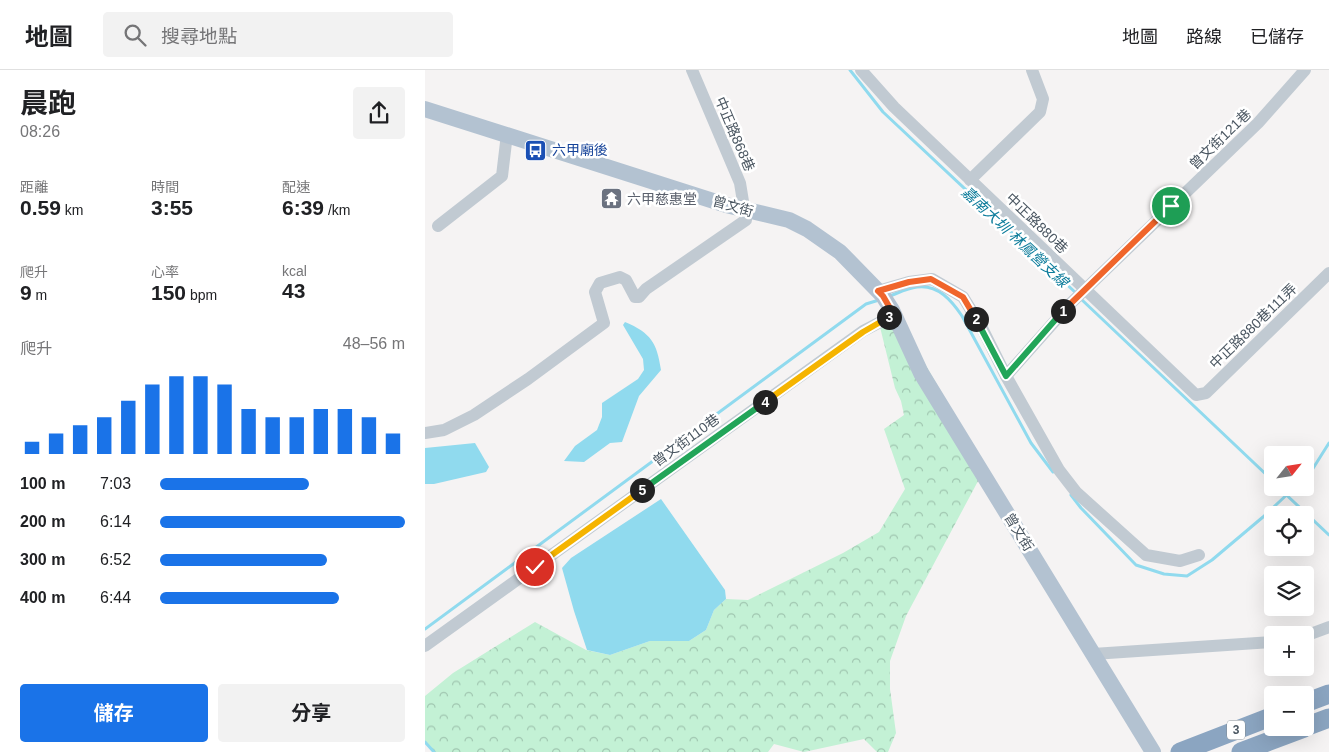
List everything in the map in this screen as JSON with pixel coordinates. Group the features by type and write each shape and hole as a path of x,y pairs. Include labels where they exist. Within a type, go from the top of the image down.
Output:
{"highway":[{"path":"1314,700 1329,694"},
{"name":"3","path":"1314,724 1329,718"},
{"name":"3","path":"1180,752 1264,719"},
{"name":"3","path":"1241,752 1282,736"}],"main road":[{"name":"曾文街","path":"425,109 745,211 789,220 824,240 855,266 878,291 893,312 921,373 1153,752"}],"lane":[{"name":"中正路868巷","path":"692,70 740,183 745,211"},
{"name":"中正路880巷","path":"861,70 894,107 1082,291 1195,394"},
{"path":"970,180 1040,112 1043,100 1032,70"},
{"name":"曾文街121巷","path":"1006,376 1082,291 1258,123 1305,70"},
{"path":"438,226 502,176 507,134"},
{"path":"425,433 444,430 474,415 528,379 604,323 595,292 600,283 620,277 625,280 635,297 639,297 645,289 746,220 745,211"},
{"name":"中正路880巷111弄","path":"1195,394 1206,393 1329,273"},
{"path":"878,291 909,282 931,279 963,297 982,328 1006,376 1059,470 1077,492 1146,554 1180,562 1199,555"},
{"name":"曾文街110巷","path":"425,646 893,312"},
{"path":"1314,632 1329,626"},
{"path":"1093,654 1264,643"}],"green space":[{"path":"898,317 985,468 906,616 890,661 890,689 896,733 888,752 877,752 864,739 804,752 774,744 768,752 434,752 425,742 425,696 453,673 535,622 586,650 610,655 650,641 689,641 706,630 714,610 726,599 748,600 843,553 879,532 905,489 884,429 904,415 901,401 895,388 880,327"}],"water":[{"path":"625,322 641,330 651,340 655,346 661,370 639,396 622,442 610,443 584,462 564,461 575,446 597,430 602,417 602,403 638,379 644,370 643,359 623,325"},
{"path":"475,443 489,467 486,472 434,484 425,484 425,448"},
{"path":"661,499 725,590 726,599 714,610 706,630 689,641 650,641 610,655 587,650 562,568 571,558"}],"waterway":[{"name":"嘉南大圳 林鳳營支線","path":"850,70 883,112 1077,294"},
{"path":"890,296 910,288 925,287 938,291 949,299 962,316 1031,443 1053,472"},
{"name":"嘉南大圳 林鳳營支線","path":"1081,299 1264,472"},
{"path":"425,629 866,304 879,300"},
{"path":"1314,467 1329,443"},
{"path":"1071,495 1081,508 1136,565 1164,574 1187,576 1212,560 1285,496"},
{"name":"嘉南大圳 林鳳營支線","path":"1288,496 1329,535"},
{"path":"425,742 434,752"}],"place":[{"name":"六甲廟後","path":"536,150"},
{"name":"六甲慈惠堂","path":"611,199"}],"route":[{"path":"535,567 863,332 894,315 878,291 909,282 931,279 963,297 982,328 1006,376 1070,304 1171,206"}]}
